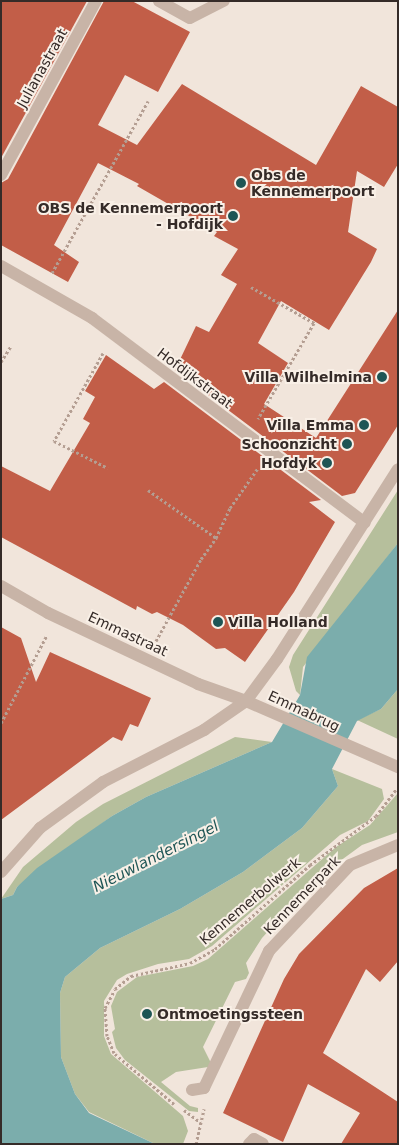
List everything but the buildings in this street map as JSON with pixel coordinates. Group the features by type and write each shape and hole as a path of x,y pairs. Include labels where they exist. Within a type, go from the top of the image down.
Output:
{"street":[{"name":"Julianastraat","path":"1,175 96,1"},
{"path":"159,1 190,18 224,1"},
{"name":"Hofdijkstraat","path":"1,266 42,289 116,336 364,523"},
{"path":"1,872 40,828 103,782 204,730 246,701 277,659 398,469"},
{"name":"Emmastraat","path":"1,586 48,613 148,660 246,701"},
{"name":"Emmabrug","path":"246,701 398,768"},
{"name":"Kennemerpark","path":"192,1090 204,1088 253,979 275,944 350,865 398,845"},
{"path":"249,1144 254,1139 263,1144"}],"path":[{"path":"42,289 148,101"},
{"path":"247,436 314,323 251,287"},
{"path":"108,468 54,442 116,336"},
{"path":"1,362 11,346"},
{"path":"148,660 170,612 216,538 230,508 269,452"},
{"path":"148,490 216,538"},
{"path":"1,723 50,629"},
{"name":"Kennemerbolwerk","path":"196,1144 200,1123 136,1074 114,1052 107,1036 105,1008 115,989 131,976 190,963 215,949 310,865 376,816 398,788"}],"green space":[{"path":"398,490 398,543 303,667 300,695 296,691 289,667 293,655"},
{"path":"398,689 398,739 357,720 381,709"},
{"path":"235,737 272,742 146,797 112,816 17,887 13,895 1,899 23,867 76,822 103,804"},
{"path":"332,769 382,789 384,799 368,821 340,835 212,946 189,959 158,964 127,974 117,980 104,1001 104,1036 111,1054 183,1116 188,1131 183,1144 155,1144 89,1112 75,1094 61,1057 60,993 65,977 100,948 180,909 243,872 302,828 338,786"},
{"path":"398,793 398,832 362,845 336,864 303,893 262,938 246,963 249,973 246,979 235,982 203,1047 211,1063 208,1067 176,1072 161,1082 190,1106 198,1108 198,1112 189,1111 125,1060 116,1048 112,1032 115,1029 111,1006 117,992 137,977 193,966 208,959 336,847 370,825"}],"water":[{"name":"Nieuwlandersingel","path":"398,543 398,689 381,709 357,721 332,769 338,786 302,828 243,872 180,909 100,948 65,977 60,993 61,1057 75,1094 89,1113 155,1144 1,1144 1,899 13,895 17,887 37,868 112,816 146,797 272,742 300,695 307,657"}],"place":[{"name":"Obs de Kennemerpoort","path":"241,183"},
{"name":"OBS de Kennemerpoort - Hofdijk","path":"233,216"},
{"name":"Villa Wilhelmina","path":"382,377"},
{"name":"Villa Emma","path":"364,425"},
{"name":"Schoonzicht","path":"347,444"},
{"name":"Hofdyk","path":"327,463"},
{"name":"Villa Holland","path":"218,622"},
{"name":"Ontmoetingssteen","path":"147,1014"}]}
